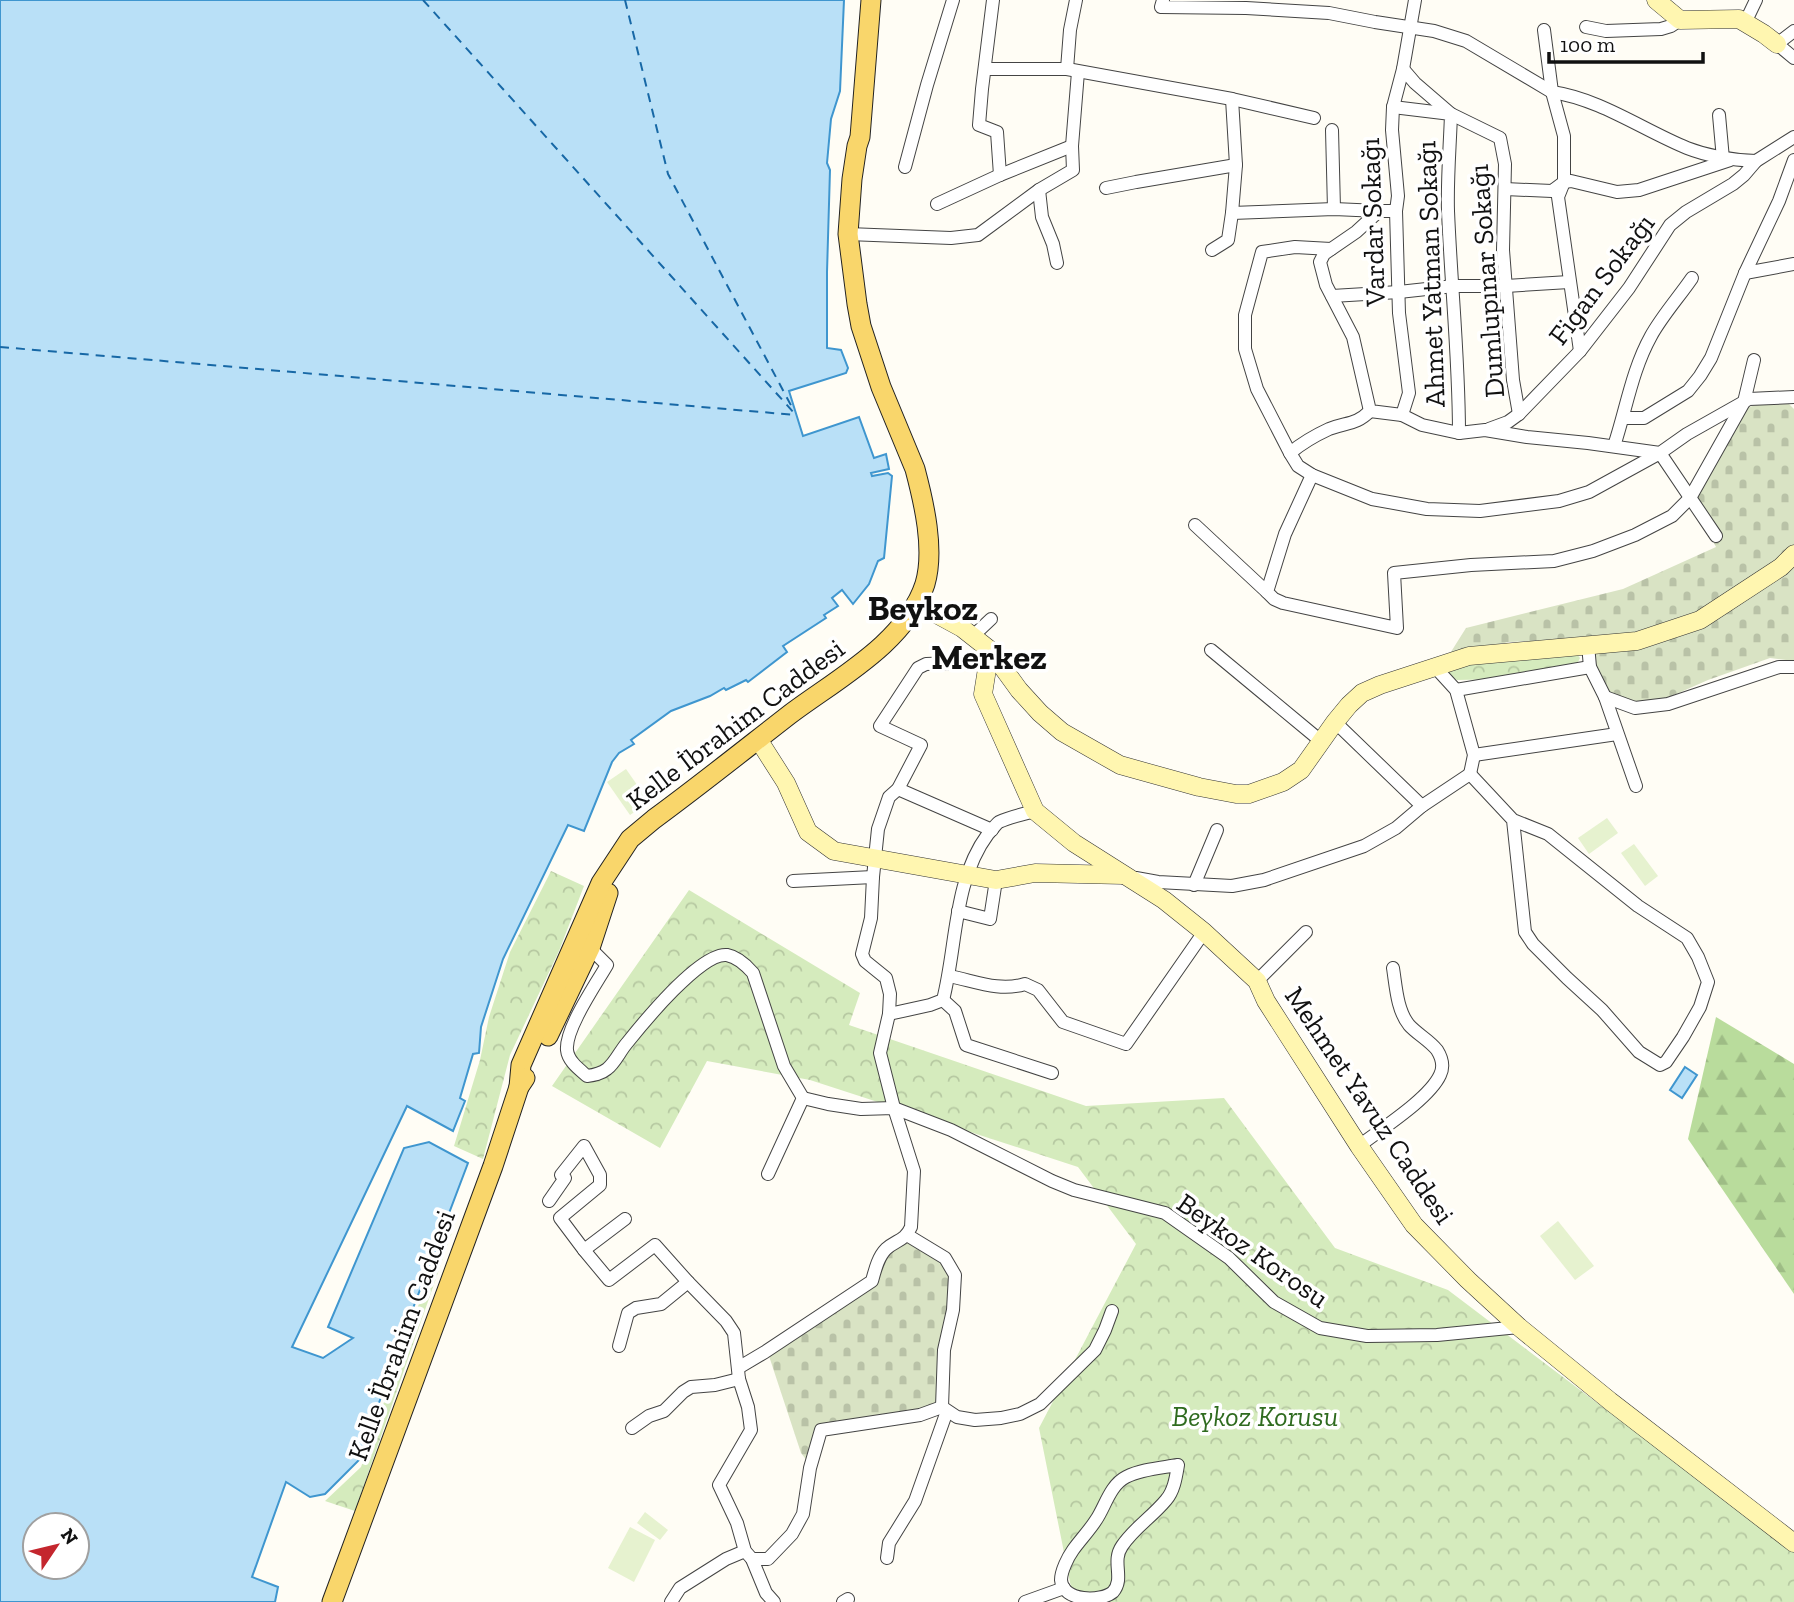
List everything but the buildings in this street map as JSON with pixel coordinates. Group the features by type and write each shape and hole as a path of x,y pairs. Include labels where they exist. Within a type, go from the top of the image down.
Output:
{"main road":[{"path":"857,146 854,115 862,0"},
{"path":"857,146 860,137 870,0"},
{"name":"Kelle İbrahim Caddesi","path":"332,1602 493,1166 519,1087 521,1065 601,883 640,830 869,657 894,634 924,587 929,564 927,528 915,469 881,387 861,326 857,304 848,234 857,146"},
{"name":"Kelle İbrahim Caddesi","path":"519,1087 534,1064 590,948 618,860"}],"street":[{"path":"905,167 953,0"},
{"path":"993,0 979,125 997,132 1000,175"},
{"path":"848,234 951,238 978,235 1039,190 1073,170 1070,30 1076,0"},
{"name":"Vardar Sokağı","path":"1402,415 1409,393 1399,313 1396,211 1398,196 1391,130 1393,107 1403,69 1415,0"},
{"path":"1656,0 1680,20"},
{"path":"1745,23 1756,0"},
{"path":"1162,4 1330,6 1410,28 1434,31 1466,41 1552,92 1594,104 1688,148 1728,159 1756,161"},
{"path":"1586,27 1606,31 1661,29 1680,20 1739,19 1794,58"},
{"path":"1544,30 1552,92 1564,136 1564,182 1559,197 1580,351"},
{"path":"1777,44 1794,31"},
{"path":"985,69 1072,70 1233,99 1314,118"},
{"name":"Dumlupınar Sokağı","path":"1403,69 1451,114 1500,138 1505,164 1503,250 1514,380 1520,414"},
{"path":"1212,250 1228,240 1232,213 1236,165 1233,99"},
{"path":"1393,107 1451,114"},
{"name":"Ahmet Yatman Sokağı","path":"1451,114 1448,209 1454,286 1459,432"},
{"path":"1719,114 1728,159"},
{"path":"1332,130 1334,209"},
{"name":"Figan Sokağı","path":"1485,430 1508,422 1520,414 1580,351 1629,288 1670,225 1686,212 1733,184 1756,161 1794,137"},
{"path":"937,204 1072,145"},
{"path":"1505,190 1552,191 1564,182 1571,181 1616,192 1639,190 1728,159"},
{"path":"1624,418 1644,418 1688,391 1712,358 1794,160"},
{"path":"1106,188 1236,165"},
{"path":"1039,190 1042,217 1057,263"},
{"path":"1232,213 1334,209 1396,211"},
{"path":"1370,411 1353,337 1326,285 1320,262 1324,254 1356,232 1379,211"},
{"path":"1331,249 1295,247 1262,252 1245,315 1245,349 1257,389 1298,466 1312,475 1372,499 1427,509 1480,511 1559,501 1589,492 1744,402 1756,398 1794,397"},
{"path":"1745,273 1794,264"},
{"path":"1614,446 1624,418 1633,377 1650,337 1692,278"},
{"path":"1332,296 1454,286 1569,282"},
{"path":"1195,525 1274,599 1397,628 1394,573 1471,565 1554,561 1593,551 1635,535 1672,516 1690,498 1744,402 1754,360"},
{"path":"1290,453 1299,445 1331,429 1360,420 1370,411 1402,415 1422,425 1459,432 1485,430 1527,438 1660,453 1716,536"},
{"path":"1267,592 1285,534 1312,475"},
{"path":"916,603 973,636 990,650 1019,690 1062,732 1120,765 1199,787 1250,794 1283,782 1301,770 1349,705 1362,693 1380,684 1469,656 1637,641 1700,620 1781,568 1794,554"},
{"path":"973,636 991,619"},
{"path":"1588,645 1590,667 1605,697 1636,786"},
{"name":"Mehmet Yavuz Caddesi","path":"990,650 983,694 1035,811 1074,843 1164,900 1204,932 1257,981 1266,1001 1359,1146 1414,1225 1468,1280 1519,1327 1610,1401 1794,1542"},
{"path":"1211,650 1322,742"},
{"path":"632,1428 649,1416 664,1411 691,1387 715,1385 739,1374 765,1352 872,1281 876,1266 885,1250 907,1235 911,1227 914,1171 880,1053 889,1014 890,994 886,978 865,961 862,954 872,918 874,857 878,829 889,796 898,789 921,745 880,726 918,668 926,664 955,663"},
{"path":"758,739 786,783 808,832 834,851 996,880 1035,873 1125,875 1158,882 1232,886 1264,880 1364,846 1396,828 1422,806 1471,774 1474,755 1455,690 1435,667"},
{"path":"1455,690 1590,667"},
{"path":"1605,697 1635,708 1668,704 1779,667 1794,667"},
{"path":"1335,722 1422,806"},
{"path":"1474,755 1617,734"},
{"path":"1471,774 1513,820 1548,834 1638,906 1687,938 1708,982 1700,1007 1666,1062 1660,1065 1639,1052 1602,1010 1533,944 1525,932 1513,820"},
{"path":"898,789 992,830"},
{"path":"943,1000 958,911 967,876 980,845 997,823 1035,811"},
{"path":"1194,885 1217,830"},
{"path":"793,881 873,877"},
{"path":"958,911 990,919 996,880"},
{"path":"949,976 989,986 1011,988 1025,984 1038,990 1063,1022 1126,1044 1204,932"},
{"path":"1257,981 1306,932"},
{"path":"590,948 607,965 571,1028 567,1050 572,1063 587,1076 599,1074 609,1068 625,1045 677,985 712,957 726,955 743,962 754,973 784,1066 803,1098 861,1109 894,1108"},
{"path":"1359,1146 1428,1094 1441,1075 1443,1062 1437,1051 1402,1015 1393,968"},
{"path":"889,1014 943,1000"},
{"path":"943,1000 955,1011 966,1045 1052,1073"},
{"path":"768,1174 803,1098"},
{"name":"Beykoz Korosu","path":"894,1108 951,1130 1074,1190 1166,1213 1229,1258 1274,1302 1320,1328 1367,1336 1437,1335 1519,1327"},
{"path":"549,1201 565,1178 561,1175 584,1146 600,1175 600,1185 560,1218 584,1251 609,1280 655,1245 734,1333 739,1374 751,1430 719,1485 766,1593 775,1602"},
{"path":"584,1251 625,1219"},
{"path":"887,1558 889,1542 915,1501 945,1409 944,1350 953,1310 955,1275 945,1258 907,1235"},
{"path":"619,1346 628,1313 636,1308 661,1304 688,1282"},
{"path":"671,1602 680,1588 726,1559 748,1555 768,1559 792,1534 803,1514 810,1468 821,1430 945,1409 957,1417 975,1420 1020,1414 1040,1404 1095,1350 1112,1311"},
{"path":"1178,1465 1175,1483 1168,1499 1132,1532 1118,1551 1117,1585 1110,1595 1100,1599 1078,1599 1070,1596 1064,1588 1061,1578 1073,1549 1097,1519 1117,1483 1147,1470 1178,1465"},
{"path":"1025,1602 1064,1588"}],"green space":[{"path":"1789,404 1794,409 1794,661 1770,658 1665,699 1636,704 1605,689 1595,665 1597,638 1509,642 1449,655 1466,628 1623,589 1716,547 1690,498 1746,408"},
{"path":"1576,653 1580,658 1577,664 1504,679 1457,680 1443,673 1457,666"},
{"path":"626,769 649,802 630,815 607,782"},
{"path":"1607,818 1618,833 1589,854 1578,838"},
{"path":"1634,844 1658,876 1645,886 1621,853"},
{"path":"551,871 584,886 559,951 510,1055 483,1159 454,1146 480,1060 489,1017 510,952"},
{"name":"Beykoz Korusu","path":"689,890 860,993 849,1025 1086,1106 1224,1098 1335,1248 1448,1290 1794,1552 1794,1602 1074,1602 1039,1428 1136,1244 1078,1167 810,1080 707,1061 660,1148 552,1086"},
{"path":"1716,1017 1794,1064 1794,1294 1688,1139"},
{"path":"449,1219 456,1221 355,1511 325,1501 361,1467"},
{"path":"1558,1221 1594,1266 1575,1280 1540,1236"},
{"path":"908,1238 944,1259 954,1276 940,1405 820,1429 808,1462 801,1453 768,1353 875,1281 886,1252"},
{"path":"645,1512 668,1530 660,1540 637,1523"},
{"path":"630,1527 655,1540 634,1582 608,1568"}],"water":[{"path":"0,0 844,0 840,91 831,119 827,163 830,170 827,348 841,350 848,368 846,373 789,391 803,436 859,417 874,458 886,454 889,469 871,473 872,476 888,473 892,476 884,558 878,561 869,584 853,604 842,590 832,598 838,606 824,615 826,618 783,646 787,652 748,682 746,680 726,690 724,688 671,711 631,740 634,744 619,753 612,762 584,831 568,825 503,959 481,1027 479,1053 473,1054 460,1098 465,1101 453,1131 407,1106 292,1347 323,1358 353,1338 328,1327 404,1148 429,1142 468,1163 359,1460 325,1494 310,1497 286,1482 252,1577 278,1587 275,1602 0,1602"},
{"path":"1685,1067 1697,1075 1682,1098 1670,1090"}],"ferry route":[{"path":"423,0 795,414"},
{"path":"625,0 668,174 794,411"},
{"path":"0,347 796,415"}],"district":[{"name":"Beykoz","path":"923,608"},
{"name":"Merkez","path":"989,657"}]}
